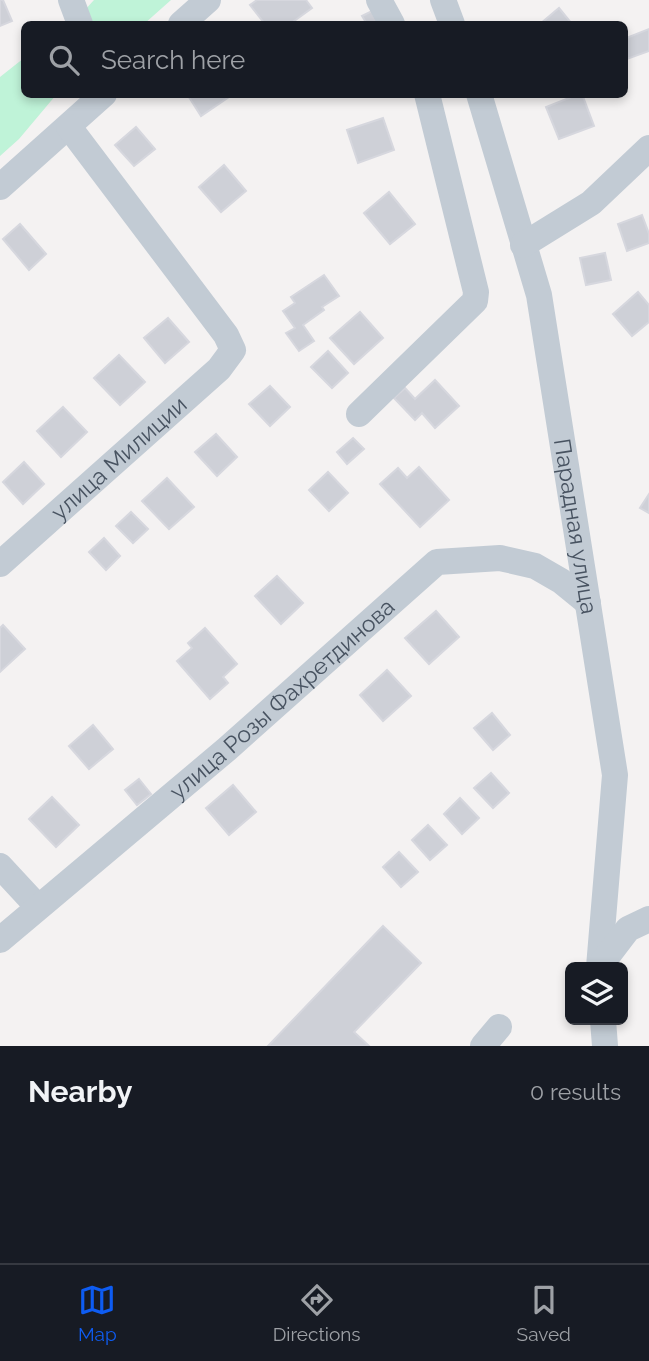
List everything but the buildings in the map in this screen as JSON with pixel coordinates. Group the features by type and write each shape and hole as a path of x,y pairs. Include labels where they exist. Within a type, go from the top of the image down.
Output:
{"street":[{"path":"71,0 79,21"},
{"path":"184,21 208,0"},
{"path":"379,0 390,21"},
{"path":"443,0 452,21"},
{"path":"0,187 100,98"},
{"path":"359,414 475,301 476,292 428,98"},
{"name":"Парадная улица","path":"480,98 538,296 615,775 599,962"},
{"name":"улица Милиции","path":"0,564 219,369 233,350 226,335 69,127"},
{"path":"523,245 591,203 649,148"},
{"name":"улица Розы Фахретдинова","path":"0,940 227,749 437,562 499,558 535,566 561,581 588,603"},
{"path":"0,866 37,907"},
{"path":"603,962 628,929 649,919"},
{"path":"603,1025 605,1046"}],"green space":[{"path":"94,0 171,0 147,21 81,21 84,11"},
{"path":"21,60 21,98 53,98 19,139 0,156 0,77"}]}
